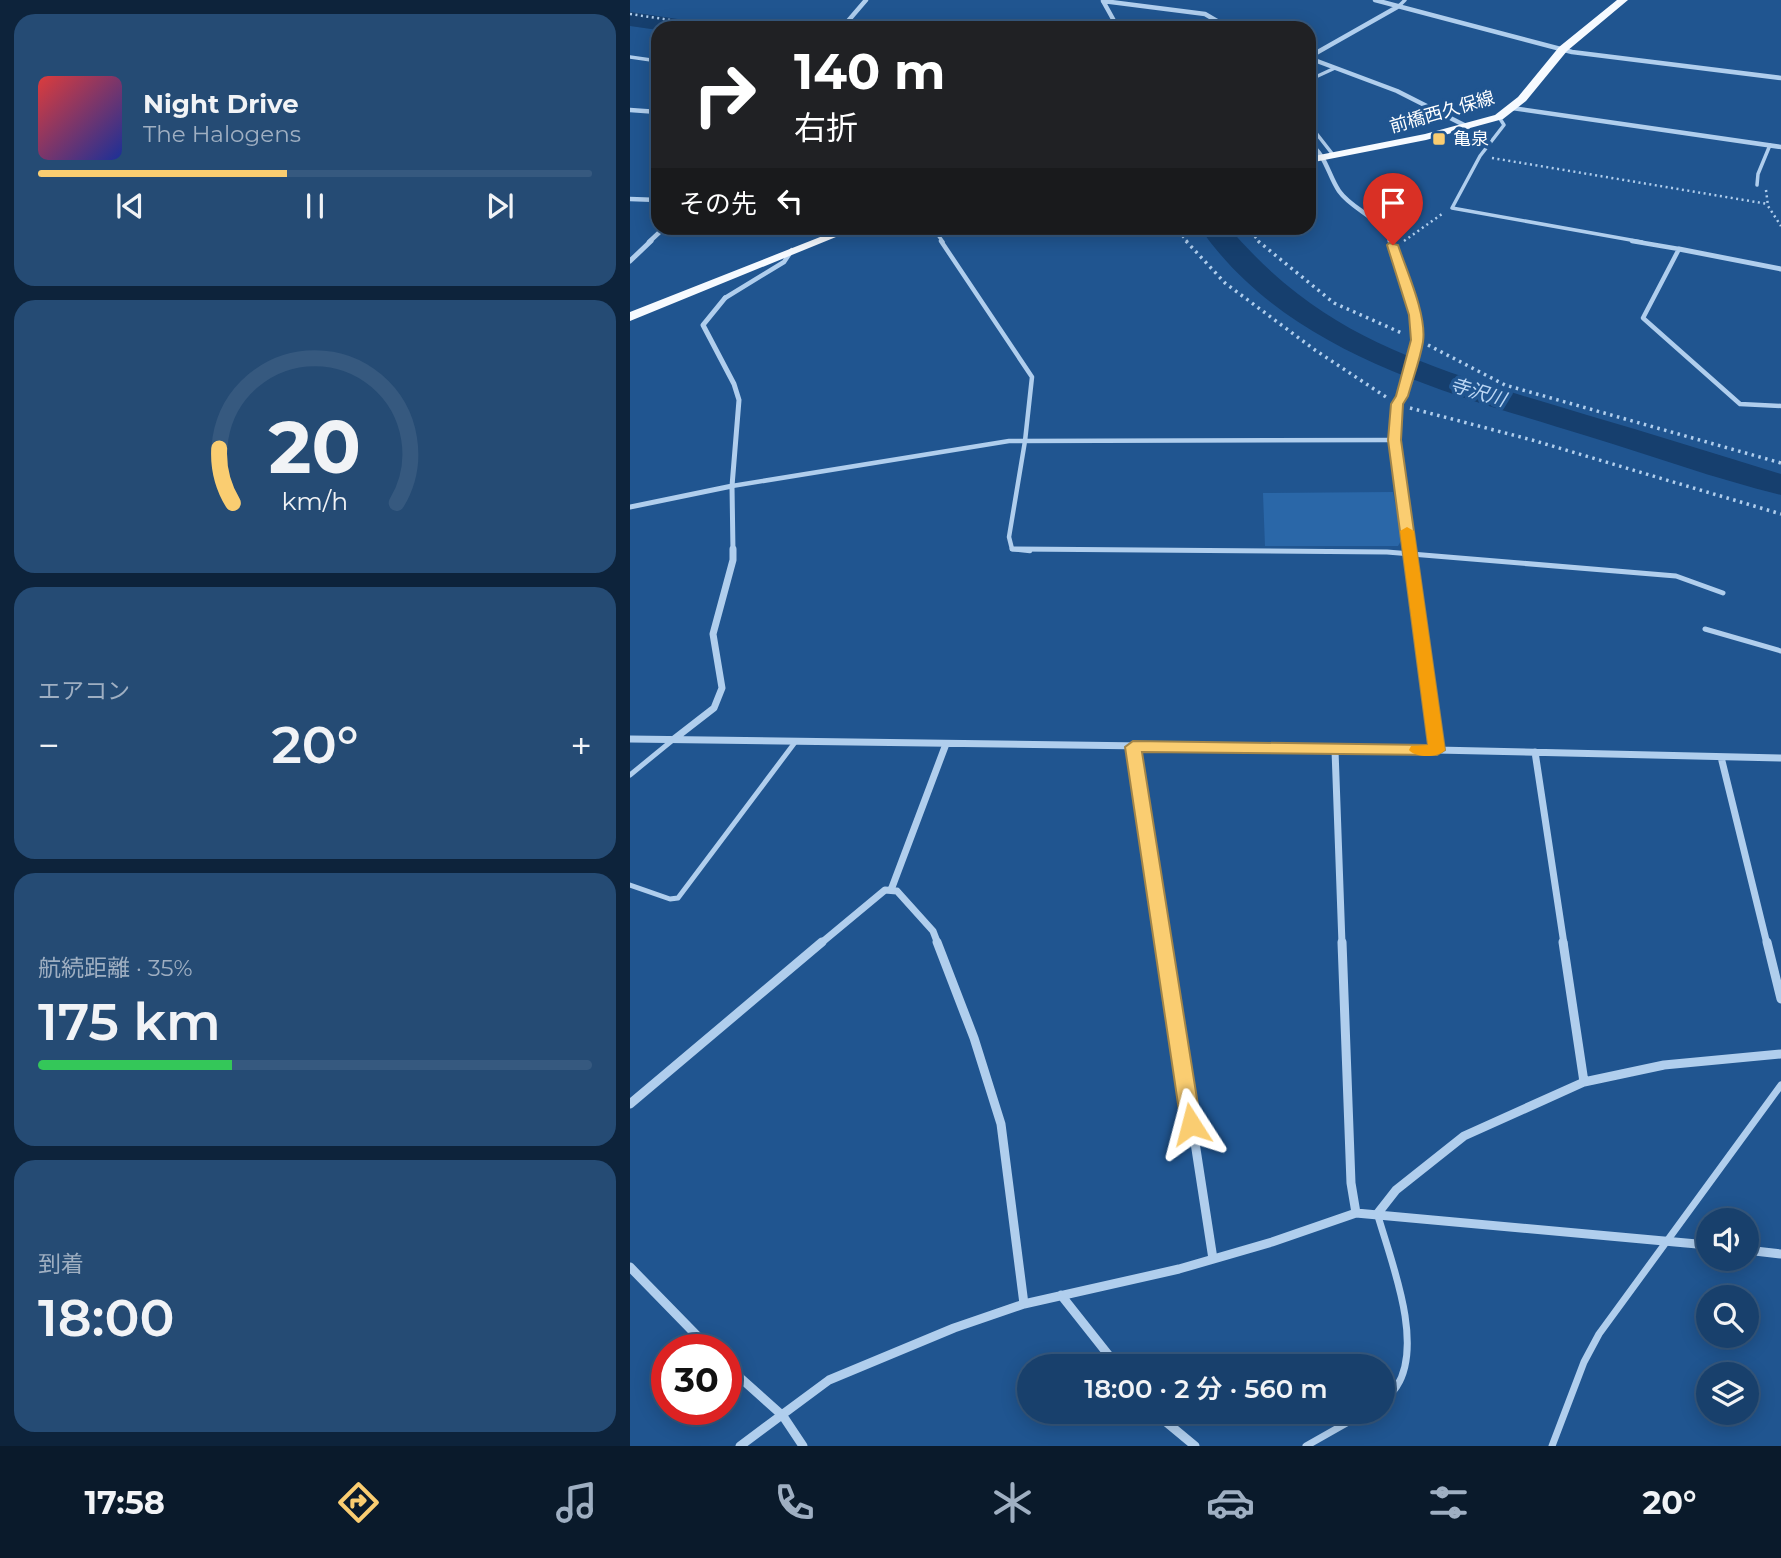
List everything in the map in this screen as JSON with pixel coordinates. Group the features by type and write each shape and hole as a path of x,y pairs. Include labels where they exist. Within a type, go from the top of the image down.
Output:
{"main road":[{"name":"前橋西久保線","path":"1316,159 1468,127 1499,117 1512,108 1563,49 1623,0"},
{"path":"630,317 832,235"}],"street":[{"path":"848,21 866,0"},
{"path":"1375,0 1600,57 1781,78"},
{"path":"1103,1 1114,21"},
{"path":"1103,1 1205,15 1216,21"},
{"path":"1316,53 1399,6"},
{"path":"1316,60 1396,92 1468,127"},
{"path":"1512,108 1781,147"},
{"path":"630,110 651,112"},
{"path":"1316,148 1328,157 1340,193 1382,228 1393,245 1415,315 1417,340 1402,396 1397,404 1395,440 1437,750"},
{"path":"630,199 651,200"},
{"path":"630,261 657,235"},
{"path":"1679,249 1781,269"},
{"path":"674,739 714,708 722,688 713,634 733,560 732,486 739,400 734,384 703,326 725,298"},
{"path":"630,507 732,486"},
{"path":"630,739 1437,750 1781,758"},
{"path":"891,890 946,744"},
{"path":"1133,747 1213,1259"},
{"path":"1335,750 1351,1183 1356,1213"},
{"path":"1535,752 1584,1082"},
{"path":"1721,757 1781,999"},
{"path":"630,1104 885,890 897,891 933,931 974,1038 1001,1124 1024,1304"},
{"path":"1378,1213 1396,1191 1464,1136 1584,1082 1664,1065 1781,1054"},
{"path":"740,1446 829,1380 954,1328 1024,1304 1213,1259 1356,1213 1696,1244"},
{"path":"1759,1251 1781,1254"},
{"path":"630,1267 695,1334"},
{"path":"1062,1296 1108,1354"},
{"path":"742,1379 783,1416 803,1446"},
{"path":"1168,1424 1195,1446"}],"lane":[{"path":"1399,6 1405,0"},
{"path":"630,57 651,60"},
{"path":"1316,77 1335,68"},
{"path":"1499,117 1504,125 1480,156 1452,208 1679,249 1643,318 1740,404 1781,406"},
{"path":"1316,136 1328,157"},
{"path":"1757,185 1758,174 1770,145"},
{"path":"938,235 1032,377 1025,441 1009,537 1012,549 1410,554 1676,576 1723,593"},
{"path":"725,298 783,262 792,250"},
{"path":"732,486 1025,441 1395,440"},
{"path":"1705,629 1781,651"},
{"path":"630,775 674,739"},
{"path":"630,885 670,899 678,898 796,741"},
{"path":"1552,1446 1584,1362 1599,1334 1670,1241 1781,1086"},
{"path":"1378,1213 1403,1302 1408,1351 1402,1376 1395,1385"},
{"path":"1306,1446 1345,1424"}],"path":[{"path":"630,14 677,21"},
{"path":"1480,156 1768,204"},
{"path":"1393,245 1407,240 1452,208"},
{"path":"1181,235 1225,283 1315,350 1397,404 1532,440 1781,514"},
{"path":"1254,235 1263,247 1334,303 1417,340 1505,385 1781,463"}],"shaded area":[{"path":"1393,492 1402,539 1398,546 1265,546 1263,493"}],"waterway":[{"name":"寺沢川","path":"630,19 651,22"},
{"name":"寺沢川","path":"1220,235 1250,268 1289,302 1333,330 1379,354 1476,391 1781,485"}],"slow traffic":[{"path":"1407,531 1437,750 1417,750"}],"place":[{"name":"亀泉","path":"1439,139"}],"route":[{"path":"1191,1124 1133,747 1437,750 1395,440 1397,404 1402,396 1417,340 1415,315 1393,245"}]}
